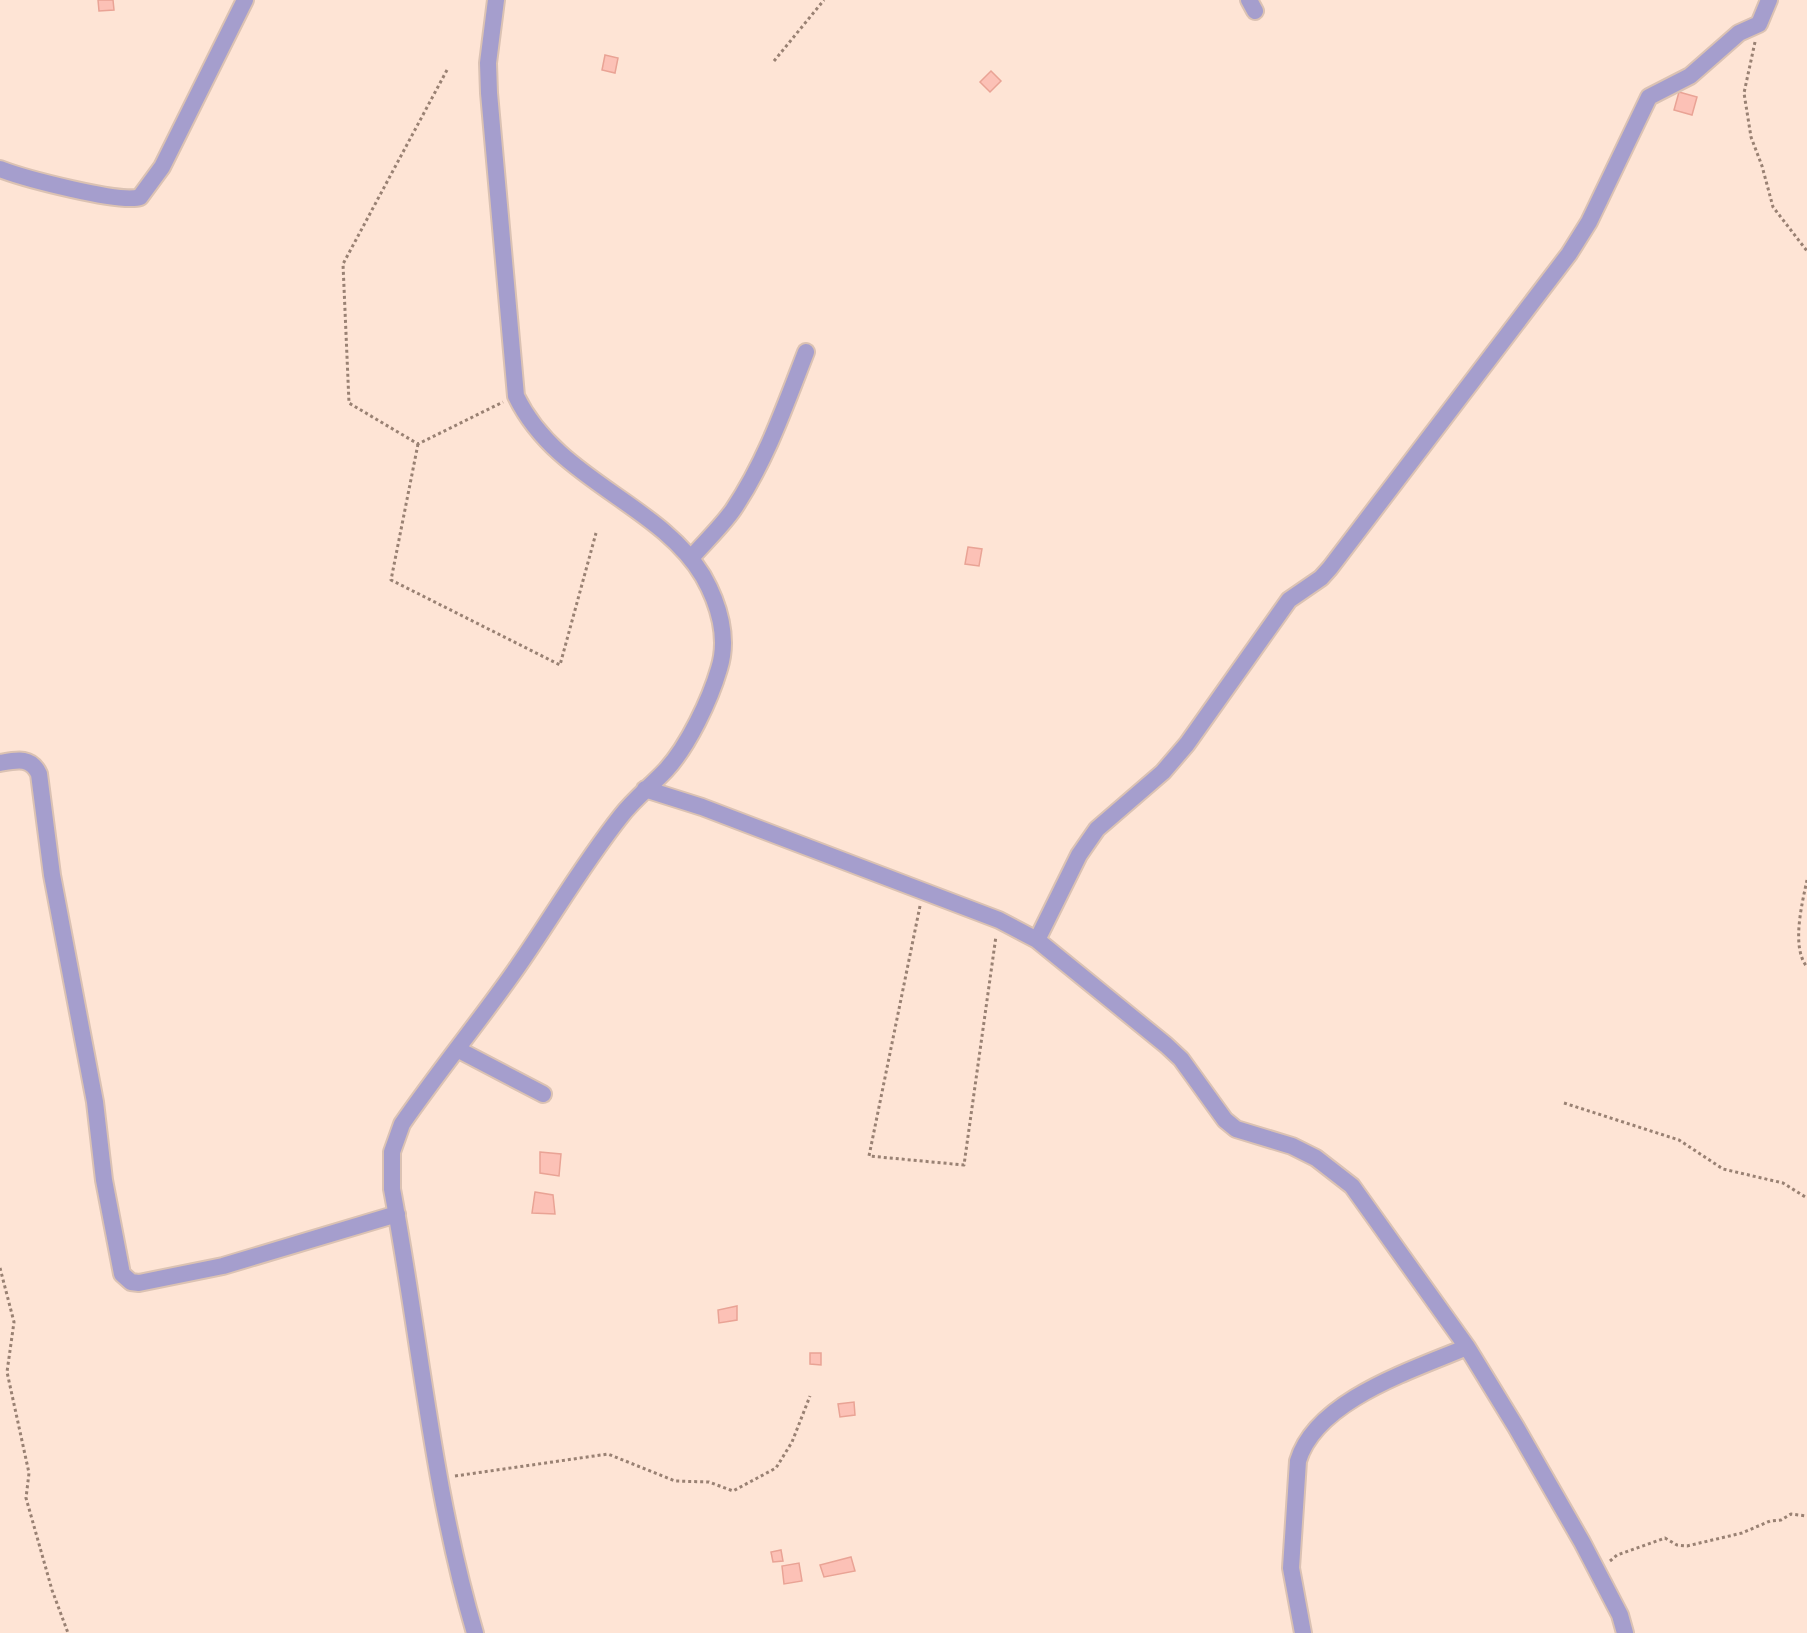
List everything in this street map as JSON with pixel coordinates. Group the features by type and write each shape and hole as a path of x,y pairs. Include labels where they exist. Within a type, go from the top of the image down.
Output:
{"street":[{"path":"0,170 44,183 116,198 140,197 157,177 245,0"},
{"path":"474,1633 455,1565 439,1478 392,1190 392,1152 402,1124 514,972 620,817 679,754 720,667 724,643 721,620 704,578 691,558 668,536 600,487 546,441 526,418 516,396 489,93 488,63 496,0"},
{"path":"1037,940 1078,855 1097,829 1150,784 1176,758 1289,600 1321,578 1330,568 1569,254 1593,213 1649,97 1690,76 1739,33 1759,24 1769,0"},
{"path":"691,558 732,511 757,470 775,434 806,352"},
{"path":"0,763 27,761 36,767 39,774 52,875 95,1102 111,1223 122,1274 139,1283 223,1266 397,1215"},
{"path":"645,789 702,807 923,890 999,920 1037,940 1181,1059 1225,1120 1236,1129 1292,1146 1316,1158 1352,1186 1467,1347 1516,1427 1597,1571 1620,1615 1625,1633"},
{"path":"457,1049 543,1094"},
{"path":"1303,1633 1291,1568 1298,1461 1302,1449 1318,1425 1345,1404 1467,1347"}],"path":[{"path":"774,61 824,0"},
{"path":"1759,24 1744,93 1750,137 1762,166 1773,207 1807,251"},
{"path":"418,444 349,403 344,264 447,70"},
{"path":"418,444 516,396"},
{"path":"418,444 391,580 560,665 596,533"},
{"path":"1807,880 1798,920 1801,936 1798,950 1807,967"},
{"path":"923,890 869,1156 964,1165 999,920"},
{"path":"1564,1103 1679,1140 1723,1169 1783,1183 1807,1198"},
{"path":"0,1268 15,1322 7,1372 29,1473 26,1498 52,1590 68,1633"},
{"path":"439,1478 608,1454 675,1481 709,1482 733,1491 776,1468 792,1442 810,1396"},
{"path":"1597,1571 1617,1555 1665,1538 1677,1545 1688,1546 1742,1533 1770,1521 1781,1520 1791,1514 1807,1516"}],"building":[{"path":"98,0 113,0 114,10 99,11"},
{"path":"605,55 618,58 615,73 602,70"},
{"path":"991,71 1001,81 990,92 980,82"},
{"path":"1679,92 1697,97 1692,115 1674,110"},
{"path":"968,547 982,549 979,566 965,564"},
{"path":"540,1152 561,1154 559,1176 540,1173"},
{"path":"535,1192 553,1195 555,1214 532,1213"},
{"path":"737,1306 737,1320 719,1323 718,1310"},
{"path":"810,1353 821,1353 821,1365 810,1364"},
{"path":"854,1402 855,1415 840,1417 838,1404"},
{"path":"781,1550 783,1561 773,1562 771,1552"},
{"path":"851,1557 855,1571 824,1577 820,1565"},
{"path":"799,1563 802,1581 784,1584 782,1566"}]}
